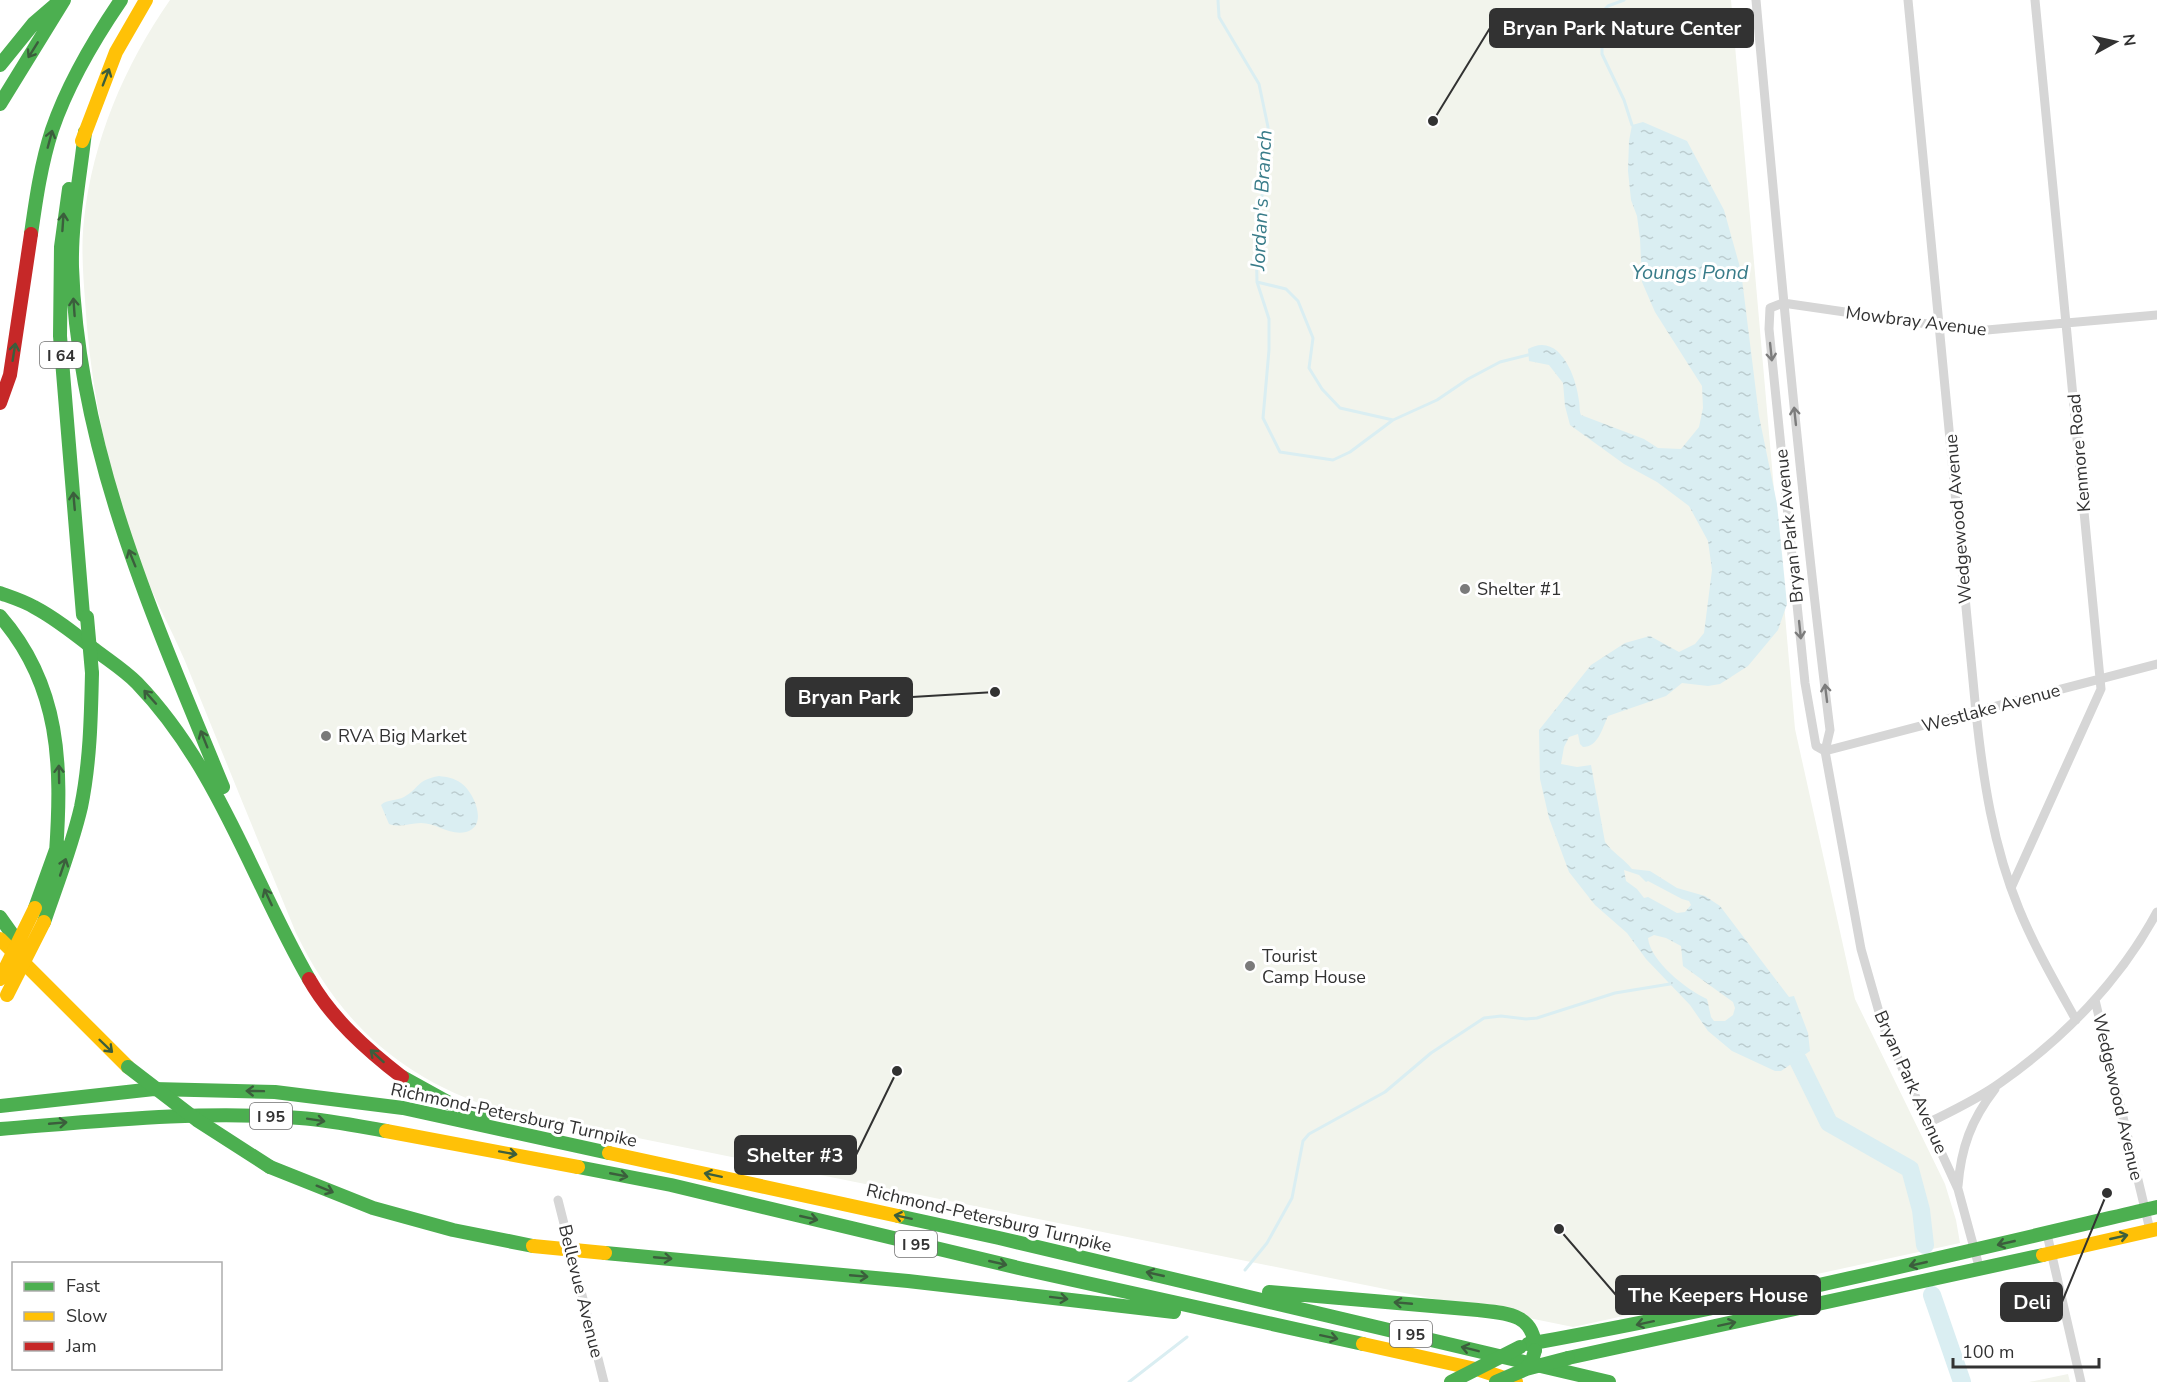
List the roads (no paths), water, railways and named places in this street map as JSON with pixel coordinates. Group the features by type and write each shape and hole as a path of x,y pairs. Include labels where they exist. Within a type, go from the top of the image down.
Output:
{"main road":[{"path":"0,66 33,23 62,0"},
{"path":"0,104 62,0"},
{"path":"0,403 10,375 40,176 52,130 90,46 121,0"},
{"name":"I 64","path":"0,979 35,908 56,853 70,800 82,727 88,670 61,365 59,286 63,214 72,173 85,132 116,52 146,0"},
{"path":"85,132 76,206 72,266 80,366 91,419 104,474 127,547 256,872"},
{"path":"0,593 33,606 73,633 135,681 162,711 208,778 315,990 346,1027 378,1058 409,1082 449,1103 520,1133"},
{"path":"0,616 22,644 37,676 49,714 58,764 59,812 56,853"},
{"path":"3,1000 44,922 66,860 83,791 91,726 88,670"},
{"path":"0,917 10,934 85,1025"},
{"path":"0,939 128,1067 174,1105 230,1144 270,1167 373,1208 453,1230 533,1246 908,1281 1272,1324"},
{"name":"Richmond-Petersburg Turnpike","path":"0,1106 154,1089 275,1092 403,1108 976,1233 1609,1382"},
{"name":"Richmond-Petersburg Turnpike","path":"0,1129 157,1116 242,1115 302,1118 336,1123 671,1185 1023,1269 1479,1370 1516,1382"},
{"path":"1451,1382 1520,1347 1535,1346 1975,1251 2151,1209"},
{"path":"1496,1382 1526,1369 1568,1358 1980,1270 2153,1229"},
{"path":"1212,1288 1504,1314 1523,1320 1531,1329 1535,1346 1532,1361 1526,1369"}],"street":[{"name":"Bryan Park Avenue","path":"1756,0 1783,303 1810,565 1830,730 1826,751 1861,950 1883,1026 1958,1189 1980,1270"},
{"name":"Wedgewood Avenue","path":"1908,0 1986,796 2011,888 2044,963 2076,1020"},
{"name":"Kenmore Road","path":"2011,888 2101,689 2035,0"},
{"name":"Bryan Park Avenue","path":"1783,303 1770,308 1769,328 1805,683 1816,746 1826,751"},
{"name":"Mowbray Avenue","path":"1783,303 1941,326 1987,330 2157,315"},
{"name":"Westlake Avenue","path":"1826,751 2157,664"},
{"path":"1928,1123 1998,1085 2031,1060 2076,1020 2095,1000 2140,940 2157,912"},
{"name":"Wedgewood Avenue","path":"2095,1000 2139,1184 2151,1209 2153,1229"},
{"path":"1958,1189 1961,1154 1968,1135 1979,1111 1998,1085"},
{"name":"Bellevue Avenue","path":"558,1200 604,1382"},
{"path":"2047,1234 2081,1382"}],"water":[{"name":"Youngs Pond","path":"1643,122 1687,141 1724,210 1741,271 1759,416 1777,504 1787,604 1778,630 1748,666 1720,684 1708,686 1682,683 1666,696 1608,716 1599,736 1592,744 1583,747 1578,734 1569,737 1564,747 1561,764 1577,767 1591,765 1605,842 1611,849 1632,869 1650,871 1677,888 1705,896 1720,906 1789,997 1794,996 1808,1033 1810,1051 1781,1071 1775,1071 1732,1051 1708,1031 1690,1005 1646,959 1627,933 1595,905 1569,872 1549,818 1540,779 1539,730 1591,665 1625,643 1650,636 1679,652 1695,644 1704,633 1712,570 1708,541 1689,506 1657,482 1624,464 1570,425 1565,406 1563,383 1549,365 1529,361 1528,349 1533,347 1542,345 1557,351 1572,375 1578,393 1581,415 1644,439 1658,448 1681,449 1699,427 1703,408 1702,386 1655,312 1642,282 1640,239 1637,216 1631,200 1628,171 1632,125","holes":["1624,870 1639,875 1646,882 1689,901 1691,905 1685,912 1677,913 1648,897 1644,898 1626,881","1654,935 1681,946 1683,966 1733,1002 1735,1008 1733,1015 1725,1021 1714,1021 1707,999 1680,982 1655,956 1648,938"]},
{"path":"439,776 458,781 466,787 477,809 477,823 473,829 460,833 427,824 397,826 389,824 381,805 404,797 422,782"}],"waterway":[{"name":"Jordan's Branch","path":"1218,0 1219,17 1259,84 1268,127 1266,171 1256,233 1257,282 1269,319 1269,350 1263,418 1280,452 1333,460 1350,452 1393,420 1437,400 1468,379 1500,362 1528,355"},
{"path":"1624,0 1608,6 1602,12 1602,54 1624,100 1632,125"},
{"path":"1257,282 1286,289 1298,301 1313,338 1309,368 1322,389 1340,408 1393,420"},
{"path":"1245,1270 1267,1243 1292,1198 1303,1141 1309,1134 1385,1092 1431,1053 1484,1018 1501,1016 1537,1018 1615,993 1670,984"},
{"path":"1798,1060 1829,1123 1910,1169 1921,1210 1925,1245"},
{"path":"1932,1295 1962,1382"},
{"path":"1129,1382 1187,1337"}],"place":[{"name":"Bryan Park Nature Center","path":"1433,121"},
{"name":"Shelter #1","path":"1465,589"},
{"name":"Bryan Park","path":"995,692"},
{"name":"RVA Big Market","path":"326,736"},
{"name":"Tourist Camp House","path":"1250,966"},
{"name":"Shelter #3","path":"897,1071"},
{"name":"Deli","path":"2107,1193"},
{"name":"The Keepers House","path":"1559,1229"}]}
